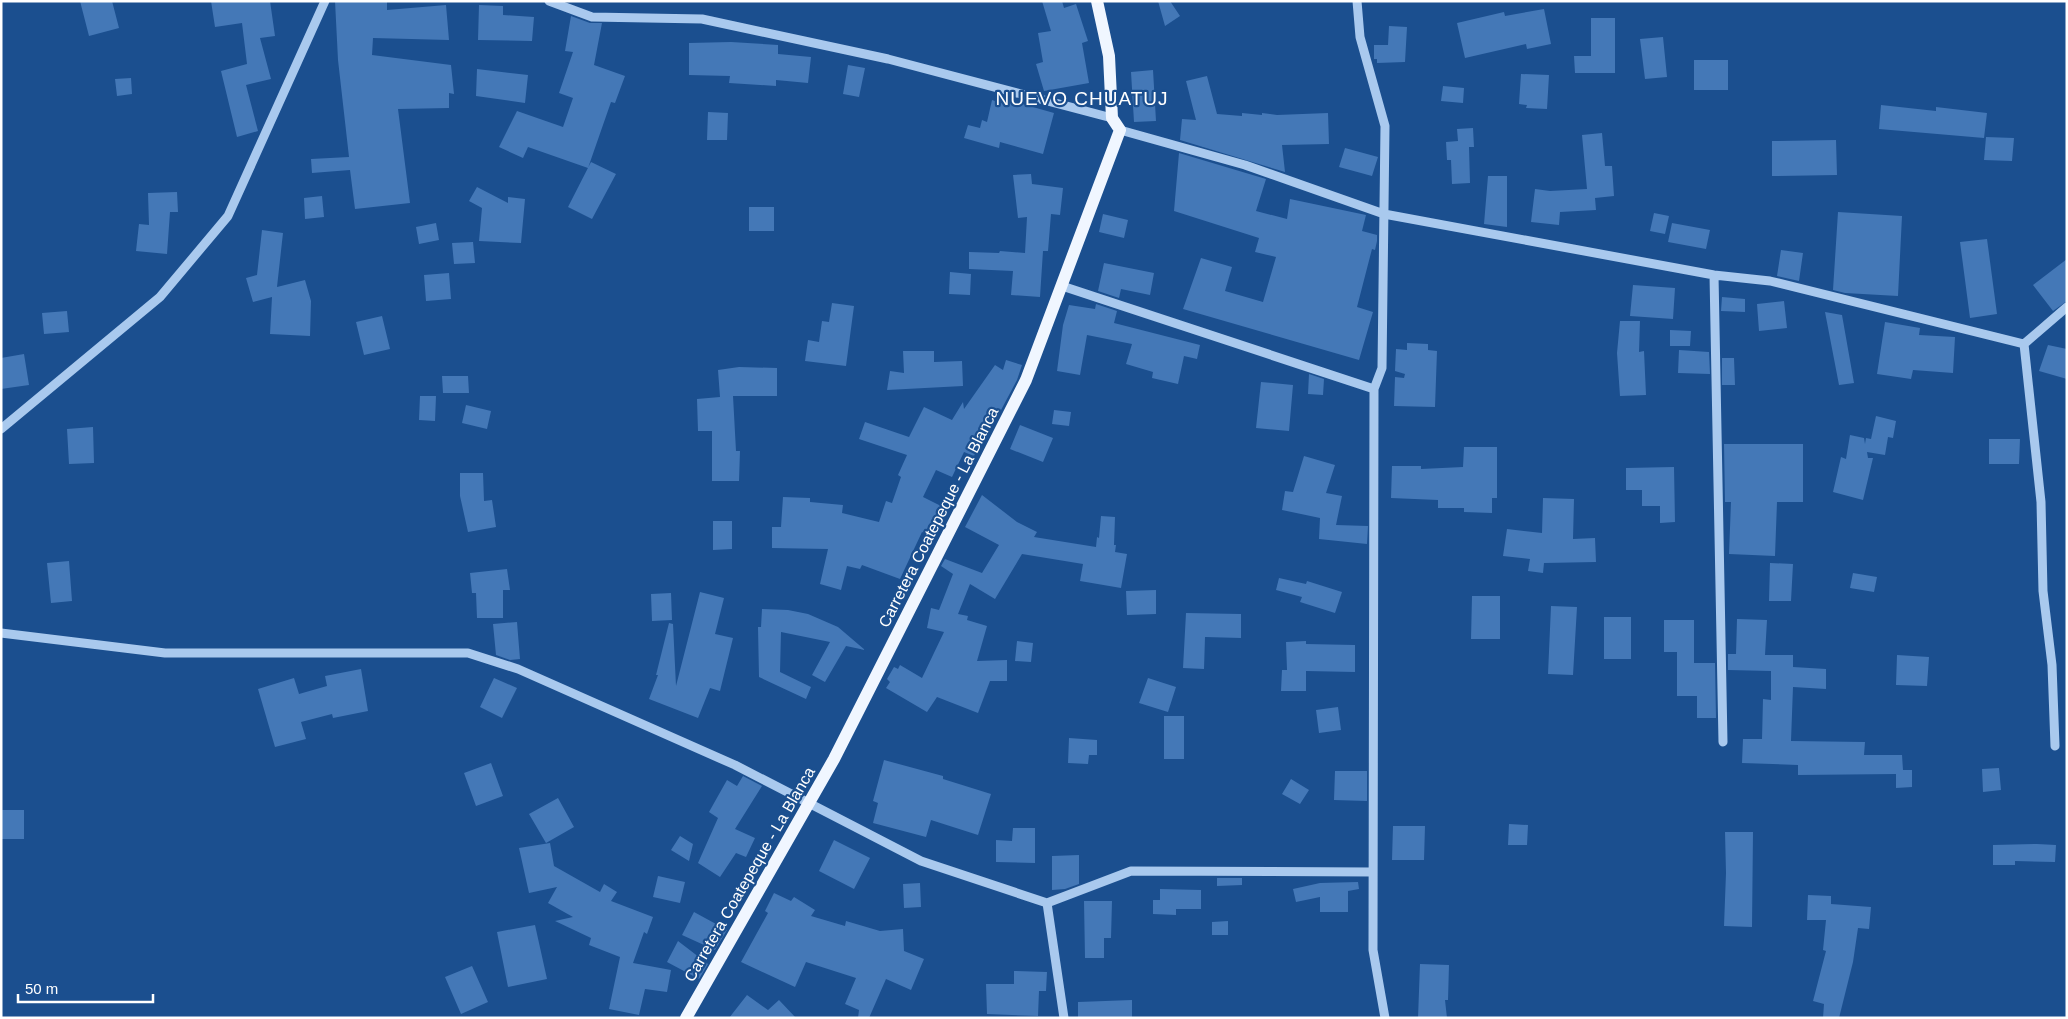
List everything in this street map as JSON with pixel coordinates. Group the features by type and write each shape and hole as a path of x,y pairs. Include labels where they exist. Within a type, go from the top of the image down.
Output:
{"main road":[{"path":"1097,1 1108,56 1112,118 1120,130"},
{"name":"Carretera Coatepeque - La Blanca","path":"686,1018 834,759 1026,380 1120,130"}],"street":[{"path":"1,429 160,297 228,216 325,1"},
{"path":"549,1 592,16 702,19 888,59 1112,118"},
{"path":"1357,1 1360,37 1385,126 1382,368 1374,390 1373,872 1373,950 1385,1018"},
{"path":"1120,130 1244,165 1384,214 1714,275 1770,281 2024,344"},
{"path":"1714,275 1723,742"},
{"path":"1062,286 1374,390"},
{"path":"2024,344 2067,307"},
{"path":"2024,344 2041,502 2043,591 2052,665 2055,746"},
{"path":"1,633 165,653 468,652 518,669 735,765 921,861 1047,903 1131,871 1373,872"},
{"path":"1047,903 1064,1018"}],"building":[{"path":"80,1 112,1 119,28 89,36"},
{"path":"211,1 270,1 275,36 260,38 271,79 246,85 258,131 237,137 221,71 247,64 242,23 215,27"},
{"path":"335,1 387,1 387,10 446,5 449,40 373,38 372,55 451,65 454,94 449,93 449,108 398,109 410,203 355,209 350,170 312,173 311,159 349,157 338,60"},
{"path":"1042,1 1062,1 1064,8 1076,4 1088,41 1082,43 1089,83 1044,91 1036,64 1043,62 1038,33 1051,31"},
{"path":"1158,1 1170,1 1180,16 1165,26"},
{"path":"479,5 503,6 503,15 534,17 532,41 478,40"},
{"path":"1544,9 1551,44 1527,49 1526,44 1465,58 1457,23 1504,12 1505,16"},
{"path":"571,16 590,23 602,23 594,65 625,76 615,103 611,102 588,168 528,147 523,158 499,147 517,111 563,127 573,98 559,93 573,52 565,51"},
{"path":"1591,18 1615,18 1615,73 1575,73 1574,56 1591,56"},
{"path":"1389,26 1407,27 1405,62 1377,63 1377,59 1374,59 1374,45 1388,45"},
{"path":"1663,37 1667,77 1645,79 1640,39"},
{"path":"731,42 778,45 778,54 811,57 808,83 776,80 776,86 729,83 730,76 689,75 689,43"},
{"path":"1694,60 1728,60 1728,90 1694,90"},
{"path":"848,65 865,68 859,97 843,94"},
{"path":"477,69 528,75 525,103 476,96"},
{"path":"1153,70 1156,121 1134,122 1131,72"},
{"path":"1521,74 1549,75 1547,109 1526,108 1527,105 1519,104"},
{"path":"1207,76 1217,114 1242,116 1242,113 1277,115 1328,113 1329,144 1282,145 1285,172 1180,140 1182,119 1196,120 1186,81"},
{"path":"131,78 132,94 117,96 115,79"},
{"path":"1443,86 1464,88 1463,103 1441,101"},
{"path":"1005,99 1054,113 1043,154 1000,142 999,148 964,138 968,125 980,128 982,120 987,122 992,100 1004,104"},
{"path":"1881,105 1936,111 1936,107 1987,113 1984,138 1879,129"},
{"path":"708,112 728,113 727,140 707,140"},
{"path":"1473,128 1474,147 1469,147 1470,183 1452,184 1451,160 1447,160 1446,142 1458,141 1457,129"},
{"path":"1602,133 1605,166 1612,166 1614,196 1595,198 1596,210 1560,212 1559,225 1531,222 1535,189 1550,191 1587,189 1582,135"},
{"path":"1986,137 2014,138 2012,161 1984,160"},
{"path":"1836,140 1837,175 1772,176 1772,141"},
{"path":"1345,148 1378,157 1372,176 1339,167"},
{"path":"1179,153 1266,179 1256,211 1287,219 1290,199 1366,215 1362,231 1377,235 1377,241 1375,250 1372,249 1357,307 1373,312 1359,360 1183,309 1201,258 1232,267 1225,291 1263,302 1276,257 1255,252 1259,238 1174,211"},
{"path":"591,162 616,174 592,219 568,207"},
{"path":"1031,174 1032,184 1063,188 1060,215 1051,214 1048,251 1043,251 1040,297 1011,295 1013,271 969,269 969,252 999,253 1000,251 1025,253 1027,217 1018,218 1013,175"},
{"path":"1488,176 1507,176 1507,227 1484,224"},
{"path":"477,187 508,203 508,197 525,199 521,243 479,241 482,208 469,201"},
{"path":"177,192 178,212 170,212 167,254 136,251 139,224 149,225 148,193"},
{"path":"322,196 324,217 305,219 304,198"},
{"path":"749,207 774,207 774,231 749,231"},
{"path":"1838,212 1902,216 1898,296 1845,293 1833,290"},
{"path":"1654,213 1669,216 1665,234 1650,231"},
{"path":"1103,214 1128,220 1124,238 1099,232"},
{"path":"436,223 439,240 419,244 416,227"},
{"path":"1672,223 1710,230 1706,249 1668,242"},
{"path":"262,230 283,233 277,287 305,280 311,301 310,336 270,334 272,297 253,302 246,278 257,275"},
{"path":"1987,239 1997,314 1970,318 1960,242"},
{"path":"473,242 475,263 454,264 452,243"},
{"path":"1781,250 1803,253 1799,281 1777,276"},
{"path":"2067,259 2067,301 2053,311 2033,285"},
{"path":"1104,263 1154,273 1150,295 1121,289 1119,298 1098,291"},
{"path":"950,272 971,274 970,295 949,294"},
{"path":"449,273 451,299 426,301 424,275"},
{"path":"1633,285 1675,288 1673,319 1630,316"},
{"path":"1722,297 1745,299 1745,312 1721,311"},
{"path":"1784,301 1787,328 1759,331 1757,304"},
{"path":"832,303 854,306 846,366 805,361 808,340 819,342 822,321 829,322"},
{"path":"1096,304 1117,311 1114,323 1200,345 1197,359 1184,356 1178,384 1152,378 1153,372 1126,364 1132,344 1087,335 1080,375 1057,371 1063,325 1069,305 1095,309"},
{"path":"67,311 69,332 44,334 42,313"},
{"path":"1825,312 1842,315 1854,383 1839,385"},
{"path":"382,316 390,349 364,355 356,322"},
{"path":"1620,321 1640,321 1639,352 1644,351 1646,395 1620,396 1617,353"},
{"path":"1885,322 1920,328 1919,335 1955,337 1953,373 1913,370 1911,379 1877,374"},
{"path":"1670,330 1691,331 1690,346 1670,346"},
{"path":"1407,343 1428,344 1428,350 1437,351 1435,407 1394,406 1395,377 1404,378 1405,374 1395,371 1396,349 1407,350"},
{"path":"2048,345 2067,349 2067,379 2039,371"},
{"path":"1679,350 1709,352 1710,374 1678,373"},
{"path":"903,351 934,351 934,362 962,361 963,386 887,390 890,371 904,373"},
{"path":"24,354 29,385 1,389 1,358"},
{"path":"1722,358 1734,358 1735,385 1722,385"},
{"path":"1006,360 1022,365 1017,380 992,427 988,424 974,456 964,452 952,477 936,470 923,497 945,508 931,536 922,532 900,579 862,565 860,569 847,566 841,590 820,584 828,549 772,548 772,527 781,527 783,497 810,498 810,502 843,505 842,513 879,522 886,501 892,503 901,477 898,475 907,455 859,439 865,422 909,437 924,407 952,420 963,402 964,409 995,365 1003,370"},
{"path":"739,367 777,368 777,396 733,396 736,451 740,451 739,481 712,481 712,431 698,431 697,399 720,397 718,370"},
{"path":"1309,374 1324,379 1323,395 1308,394"},
{"path":"442,376 468,376 469,393 443,393"},
{"path":"1261,382 1293,385 1289,431 1256,428"},
{"path":"420,396 436,396 435,421 419,420"},
{"path":"466,405 491,411 487,429 462,423"},
{"path":"1054,410 1071,412 1069,426 1052,424"},
{"path":"1876,416 1896,421 1893,438 1888,437 1885,455 1867,452 1868,458 1873,458 1863,500 1833,492 1841,457 1846,459 1850,435 1864,438 1865,444 1866,438 1871,439"},
{"path":"1020,425 1053,438 1043,462 1010,449"},
{"path":"93,427 94,463 69,464 67,429"},
{"path":"1989,439 2020,439 2019,464 1989,464"},
{"path":"1724,444 1803,444 1803,502 1777,502 1775,556 1729,554 1731,502 1725,502"},
{"path":"1464,447 1497,447 1497,498 1492,498 1492,513 1464,512 1464,508 1438,508 1438,500 1391,498 1392,466 1421,466 1421,469 1463,467"},
{"path":"1304,456 1335,465 1326,493 1342,496 1336,525 1368,526 1367,544 1319,539 1320,518 1282,510 1285,491 1293,492"},
{"path":"1674,467 1675,522 1660,523 1660,506 1642,506 1642,490 1626,490 1626,468"},
{"path":"460,473 483,473 484,501 492,500 496,527 468,532 460,496"},
{"path":"982,495 1017,522 1037,532 1034,537 1096,547 1097,537 1099,538 1101,516 1115,517 1115,552 1127,554 1121,588 1080,581 1083,564 1022,554 995,599 970,584 958,614 968,616 967,620 987,626 977,661 1007,660 1007,681 990,681 978,713 937,697 927,712 886,688 890,682 887,679 894,667 898,669 900,665 922,678 944,632 927,628 931,608 939,610 953,574 941,566 945,559 982,573 999,545 965,527"},
{"path":"1543,498 1574,499 1573,539 1595,538 1596,562 1544,563 1543,573 1528,571 1530,559 1503,556 1507,529 1542,533"},
{"path":"713,521 732,521 732,549 713,550"},
{"path":"69,561 72,601 51,603 47,563"},
{"path":"1770,563 1793,564 1791,601 1769,601"},
{"path":"507,569 510,590 503,590 503,618 477,618 476,593 472,593 470,573"},
{"path":"1853,573 1877,577 1874,592 1850,588"},
{"path":"1279,578 1306,584 1307,581 1342,592 1335,613 1300,602 1302,597 1276,590"},
{"path":"1156,590 1156,614 1127,615 1126,591"},
{"path":"700,592 724,598 715,634 733,638 720,691 710,688 698,718 649,699 658,675 656,675 669,623 673,624 676,686"},
{"path":"671,593 672,620 652,621 651,594"},
{"path":"1472,596 1500,596 1500,639 1471,639"},
{"path":"1551,606 1577,607 1573,675 1548,674"},
{"path":"762,609 788,610 808,614 838,627 865,650 846,646 825,682 812,675 830,642 781,632 780,672 811,687 806,699 759,677 758,627 761,627"},
{"path":"1186,613 1241,614 1241,638 1205,637 1204,669 1183,668"},
{"path":"1604,617 1631,617 1631,659 1604,659"},
{"path":"1737,619 1767,620 1765,655 1793,655 1793,667 1826,669 1826,689 1793,687 1791,741 1865,742 1864,755 1902,755 1903,770 1912,770 1912,787 1896,788 1896,774 1798,775 1798,765 1742,763 1743,739 1762,739 1763,699 1771,700 1771,671 1728,670 1728,654 1736,654"},
{"path":"1664,620 1694,620 1694,663 1715,663 1716,718 1697,718 1697,696 1677,696 1677,652 1664,652"},
{"path":"517,622 520,659 510,660 496,655 493,624"},
{"path":"1017,641 1033,643 1031,662 1015,661"},
{"path":"1306,641 1306,644 1355,645 1355,672 1306,671 1306,691 1281,691 1282,670 1287,670 1286,642"},
{"path":"1897,655 1929,657 1927,686 1896,685"},
{"path":"361,669 368,711 333,718 332,714 301,722 306,739 275,747 258,689 294,678 299,694 327,686 325,676"},
{"path":"494,678 517,688 502,718 480,707"},
{"path":"1148,678 1176,687 1168,712 1139,703"},
{"path":"1338,707 1341,730 1319,733 1316,710"},
{"path":"1164,716 1184,716 1184,759 1164,759"},
{"path":"1069,738 1097,740 1097,755 1089,755 1088,764 1068,763"},
{"path":"884,760 943,776 943,779 991,794 978,835 931,820 926,837 873,823 878,803 873,801"},
{"path":"491,763 503,796 476,806 464,773"},
{"path":"1999,768 2001,790 1983,792 1982,769"},
{"path":"1335,771 1367,771 1367,801 1334,800"},
{"path":"743,776 762,786 735,829 755,838 746,857 736,853 720,877 698,863 718,818 709,812 727,780 737,786"},
{"path":"1291,779 1309,790 1300,804 1282,794"},
{"path":"558,798 574,827 546,843 529,814"},
{"path":"1,810 24,810 24,839 1,839"},
{"path":"1509,824 1528,825 1527,845 1508,845"},
{"path":"1393,826 1425,826 1424,860 1392,860"},
{"path":"1013,828 1035,828 1035,863 996,862 996,840 1012,841"},
{"path":"1725,832 1753,832 1752,927 1724,926"},
{"path":"680,836 693,844 689,861 671,850"},
{"path":"834,840 870,858 854,889 819,871"},
{"path":"550,843 554,866 600,892 604,884 617,892 611,901 653,917 647,934 644,932 633,963 671,970 667,992 645,989 639,1015 609,1009 620,957 589,945 591,938 555,921 573,917 548,903 557,887 529,893 519,848"},
{"path":"1993,845 2056,845 2055,862 2015,861 2015,865 1993,865"},
{"path":"1079,855 1079,884 1065,889 1052,890 1052,856"},
{"path":"658,876 685,882 680,903 653,897"},
{"path":"1217,878 1242,878 1242,885 1217,886"},
{"path":"1358,882 1359,889 1348,891 1348,912 1320,912 1320,897 1296,902 1293,889 1320,883"},
{"path":"920,883 921,907 904,908 903,884"},
{"path":"1160,889 1201,890 1201,909 1176,909 1176,915 1153,914 1153,900 1160,900"},
{"path":"774,893 791,901 794,897 815,910 811,916 845,926 846,921 880,931 903,929 904,951 924,959 911,990 886,979 869,1018 858,1018 859,1010 845,1004 856,978 806,962 795,987 741,962 768,913 765,911"},
{"path":"1808,895 1831,896 1831,904 1871,907 1869,929 1858,928 1853,962 1839,1018 1823,1018 1824,1004 1813,1001 1826,951 1823,950 1826,920 1807,920"},
{"path":"1084,901 1112,901 1111,938 1104,938 1104,958 1085,958"},
{"path":"694,912 727,930 715,950 682,935"},
{"path":"1228,921 1228,935 1212,935 1212,922"},
{"path":"535,925 547,979 508,987 497,932"},
{"path":"678,941 708,964 699,979 667,962"},
{"path":"1420,964 1449,965 1448,1000 1445,1000 1447,1018 1418,1018"},
{"path":"472,966 488,1002 461,1014 445,977"},
{"path":"1014,971 1047,972 1046,991 1039,991 1038,1016 987,1014 986,984 1014,984"},
{"path":"747,995 768,1010 779,1000 796,1018 729,1018"},
{"path":"1132,1000 1132,1018 1078,1018 1078,1002"}],"district":[{"name":"NUEVO CHUATUJ","path":"1082,98"}]}
